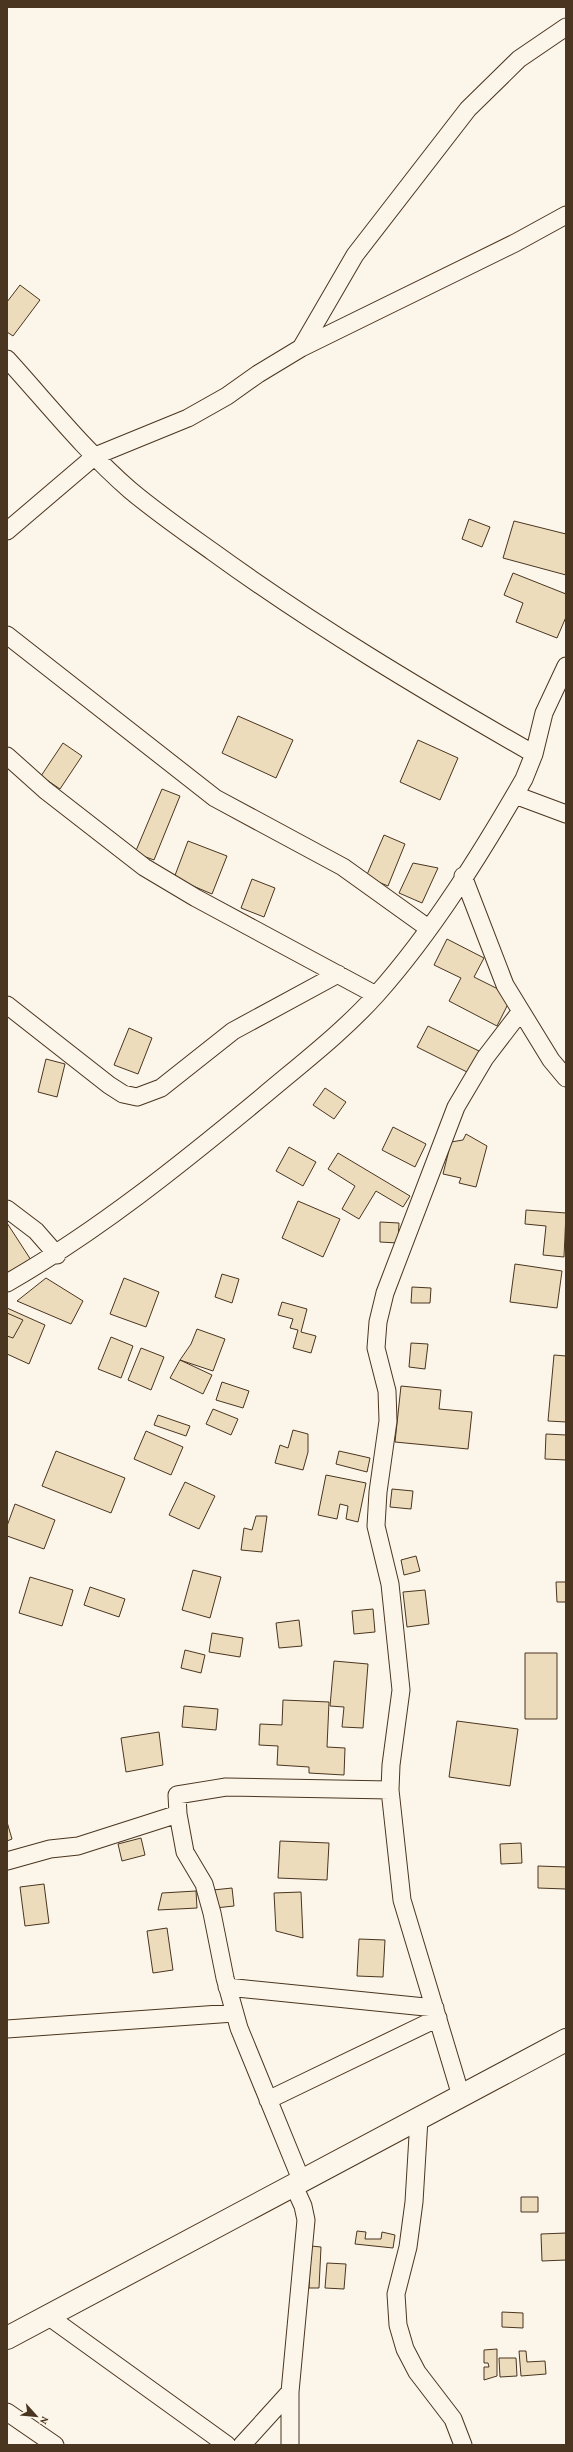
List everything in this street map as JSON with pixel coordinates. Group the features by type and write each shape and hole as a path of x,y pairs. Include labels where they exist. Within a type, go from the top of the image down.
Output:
{"street":[{"path":"301,348 355,254 468,109 519,59 566,27"},
{"path":"7,530 95,456 188,418 227,396 258,374 301,348 515,243 566,215"},
{"path":"7,359 95,456 130,490 256,583 392,672 534,754"},
{"path":"7,635 215,798 343,867 428,928"},
{"path":"7,1284 57,1255 191,1157 313,1054 376,995 428,928 515,795 534,754 544,714 566,666"},
{"path":"7,756 45,790 144,867 196,898 376,995"},
{"path":"515,795 566,814"},
{"path":"463,876 505,985 551,1060 566,1078"},
{"path":"7,1005 110,1085 123,1094 137,1097 161,1088 233,1031 338,974"},
{"path":"461,2096 402,1900 390,1790 391,1765 401,1690 390,1584 376,1526 388,1404 376,1348 378,1322 385,1293 456,1107 485,1058 521,1011"},
{"path":"7,1209 36,1231 57,1255"},
{"path":"290,2445 290,2392 306,2220 298,2184 268,2100 234,2013 204,1884 185,1852 178,1814 177,1795 226,1787 390,1790"},
{"path":"7,1861 50,1849 78,1846 178,1814"},
{"path":"227,1988 436,2013"},
{"path":"7,2028 234,2013"},
{"path":"268,2100 436,2013"},
{"path":"7,2338 566,2040"},
{"path":"419,2119 414,2202 408,2247 396,2294 398,2325 405,2350 417,2372 453,2419 463,2445"},
{"path":"48,2316 227,2445"},
{"path":"242,2445 290,2392"},
{"path":"7,2412 56,2445"}],"building":[{"path":"20,285 40,300 13,336 7,332 7,302"},
{"path":"469,519 490,527 482,547 462,539"},
{"path":"514,521 566,534 566,575 503,558"},
{"path":"513,573 566,594 566,617 557,638 516,622 523,603 504,595"},
{"path":"238,716 293,740 276,778 222,753"},
{"path":"418,740 458,758 440,800 400,782"},
{"path":"63,743 82,756 60,789 41,776"},
{"path":"162,789 180,796 154,860 135,853"},
{"path":"384,835 405,844 388,886 366,877"},
{"path":"188,841 227,856 212,894 174,878"},
{"path":"413,863 438,868 422,903 399,893"},
{"path":"252,879 275,888 264,917 241,908"},
{"path":"447,939 484,958 474,977 512,996 497,1026 449,1001 461,978 434,965"},
{"path":"428,1026 479,1051 469,1073 417,1047"},
{"path":"129,1028 152,1038 138,1074 114,1065"},
{"path":"46,1059 65,1064 57,1097 38,1092"},
{"path":"325,1088 346,1102 334,1119 313,1105"},
{"path":"393,1127 426,1144 415,1167 382,1150"},
{"path":"466,1134 487,1146 476,1187 459,1183 461,1178 443,1174 451,1142 463,1140"},
{"path":"289,1147 316,1162 303,1186 276,1171"},
{"path":"338,1153 410,1196 403,1207 376,1191 359,1219 342,1209 355,1186 328,1169"},
{"path":"298,1201 340,1219 323,1257 282,1238"},
{"path":"526,1210 566,1213 564,1257 543,1255 546,1226 525,1224"},
{"path":"380,1222 399,1223 398,1243 380,1242"},
{"path":"7,1223 31,1260 7,1275"},
{"path":"515,1264 562,1271 557,1308 510,1302"},
{"path":"222,1274 239,1279 232,1303 215,1297"},
{"path":"46,1278 83,1301 71,1324 17,1301"},
{"path":"124,1278 159,1292 146,1327 110,1314"},
{"path":"412,1287 431,1288 430,1303 411,1303"},
{"path":"282,1302 307,1309 301,1332 316,1336 311,1353 293,1348 298,1330 290,1328 293,1319 278,1315"},
{"path":"7,1308 45,1325 29,1364 7,1354"},
{"path":"7,1313 23,1320 13,1338 7,1336"},
{"path":"197,1329 225,1339 213,1371 180,1360 191,1344"},
{"path":"111,1337 133,1346 121,1378 98,1369"},
{"path":"411,1343 428,1344 425,1369 409,1367"},
{"path":"141,1348 164,1357 151,1390 128,1380"},
{"path":"554,1355 566,1356 566,1422 548,1421"},
{"path":"180,1360 212,1375 203,1394 170,1378"},
{"path":"222,1382 249,1391 243,1408 216,1400"},
{"path":"401,1386 441,1390 439,1409 472,1412 468,1449 395,1442"},
{"path":"213,1409 238,1419 231,1435 206,1424"},
{"path":"158,1415 190,1426 186,1436 154,1425"},
{"path":"293,1430 308,1434 308,1452 303,1470 275,1463 280,1445 288,1448"},
{"path":"146,1431 183,1447 171,1475 134,1459"},
{"path":"546,1434 566,1435 566,1460 545,1459"},
{"path":"56,1451 125,1478 111,1513 42,1486"},
{"path":"339,1451 370,1458 367,1472 336,1464"},
{"path":"326,1475 366,1483 358,1522 346,1519 348,1506 340,1504 337,1519 318,1515"},
{"path":"185,1482 215,1496 199,1529 169,1515"},
{"path":"392,1489 413,1491 411,1509 390,1507"},
{"path":"15,1504 55,1520 44,1549 7,1536 7,1526"},
{"path":"256,1516 267,1516 262,1552 241,1550 244,1528 252,1530"},
{"path":"416,1556 420,1571 404,1575 401,1560"},
{"path":"193,1570 221,1577 210,1618 182,1610"},
{"path":"30,1577 73,1590 62,1626 19,1613"},
{"path":"556,1582 566,1582 566,1602 557,1602"},
{"path":"90,1587 125,1599 119,1617 84,1605"},
{"path":"425,1590 429,1624 407,1627 403,1592"},
{"path":"373,1609 375,1632 354,1634 352,1611"},
{"path":"299,1620 302,1646 279,1648 276,1623"},
{"path":"212,1633 243,1638 240,1657 209,1652"},
{"path":"185,1650 205,1655 201,1673 181,1668"},
{"path":"525,1653 557,1653 557,1719 525,1719"},
{"path":"334,1661 368,1664 363,1728 342,1727 344,1707 330,1706"},
{"path":"283,1700 329,1702 327,1747 345,1748 344,1775 309,1773 309,1767 277,1765 278,1746 259,1745 260,1724 282,1725"},
{"path":"184,1706 218,1709 216,1730 182,1727"},
{"path":"457,1721 518,1729 510,1786 449,1777"},
{"path":"159,1732 163,1765 126,1772 121,1738"},
{"path":"7,1822 12,1839 7,1841"},
{"path":"141,1838 145,1855 122,1861 118,1844"},
{"path":"280,1841 329,1843 327,1880 278,1878"},
{"path":"521,1843 522,1863 501,1864 500,1844"},
{"path":"538,1866 566,1867 566,1889 538,1888"},
{"path":"44,1884 49,1923 25,1926 20,1887"},
{"path":"232,1888 234,1906 215,1908 213,1890"},
{"path":"196,1891 197,1908 158,1910 162,1893"},
{"path":"301,1892 303,1938 276,1931 274,1893"},
{"path":"167,1928 173,1970 153,1973 147,1931"},
{"path":"359,1939 385,1940 383,1977 357,1976"},
{"path":"521,2197 538,2197 538,2212 521,2212"},
{"path":"357,2231 366,2232 365,2239 381,2239 382,2232 395,2235 393,2248 355,2244"},
{"path":"566,2233 566,2260 542,2261 541,2234"},
{"path":"311,2246 321,2247 319,2288 309,2288"},
{"path":"327,2263 346,2264 344,2289 325,2288"},
{"path":"502,2312 523,2313 523,2328 502,2327"},
{"path":"497,2349 497,2376 484,2380 484,2367 489,2367 488,2363 484,2363 484,2350"},
{"path":"519,2351 526,2351 527,2362 545,2361 546,2374 521,2376"},
{"path":"499,2358 516,2358 517,2376 500,2377"}]}
